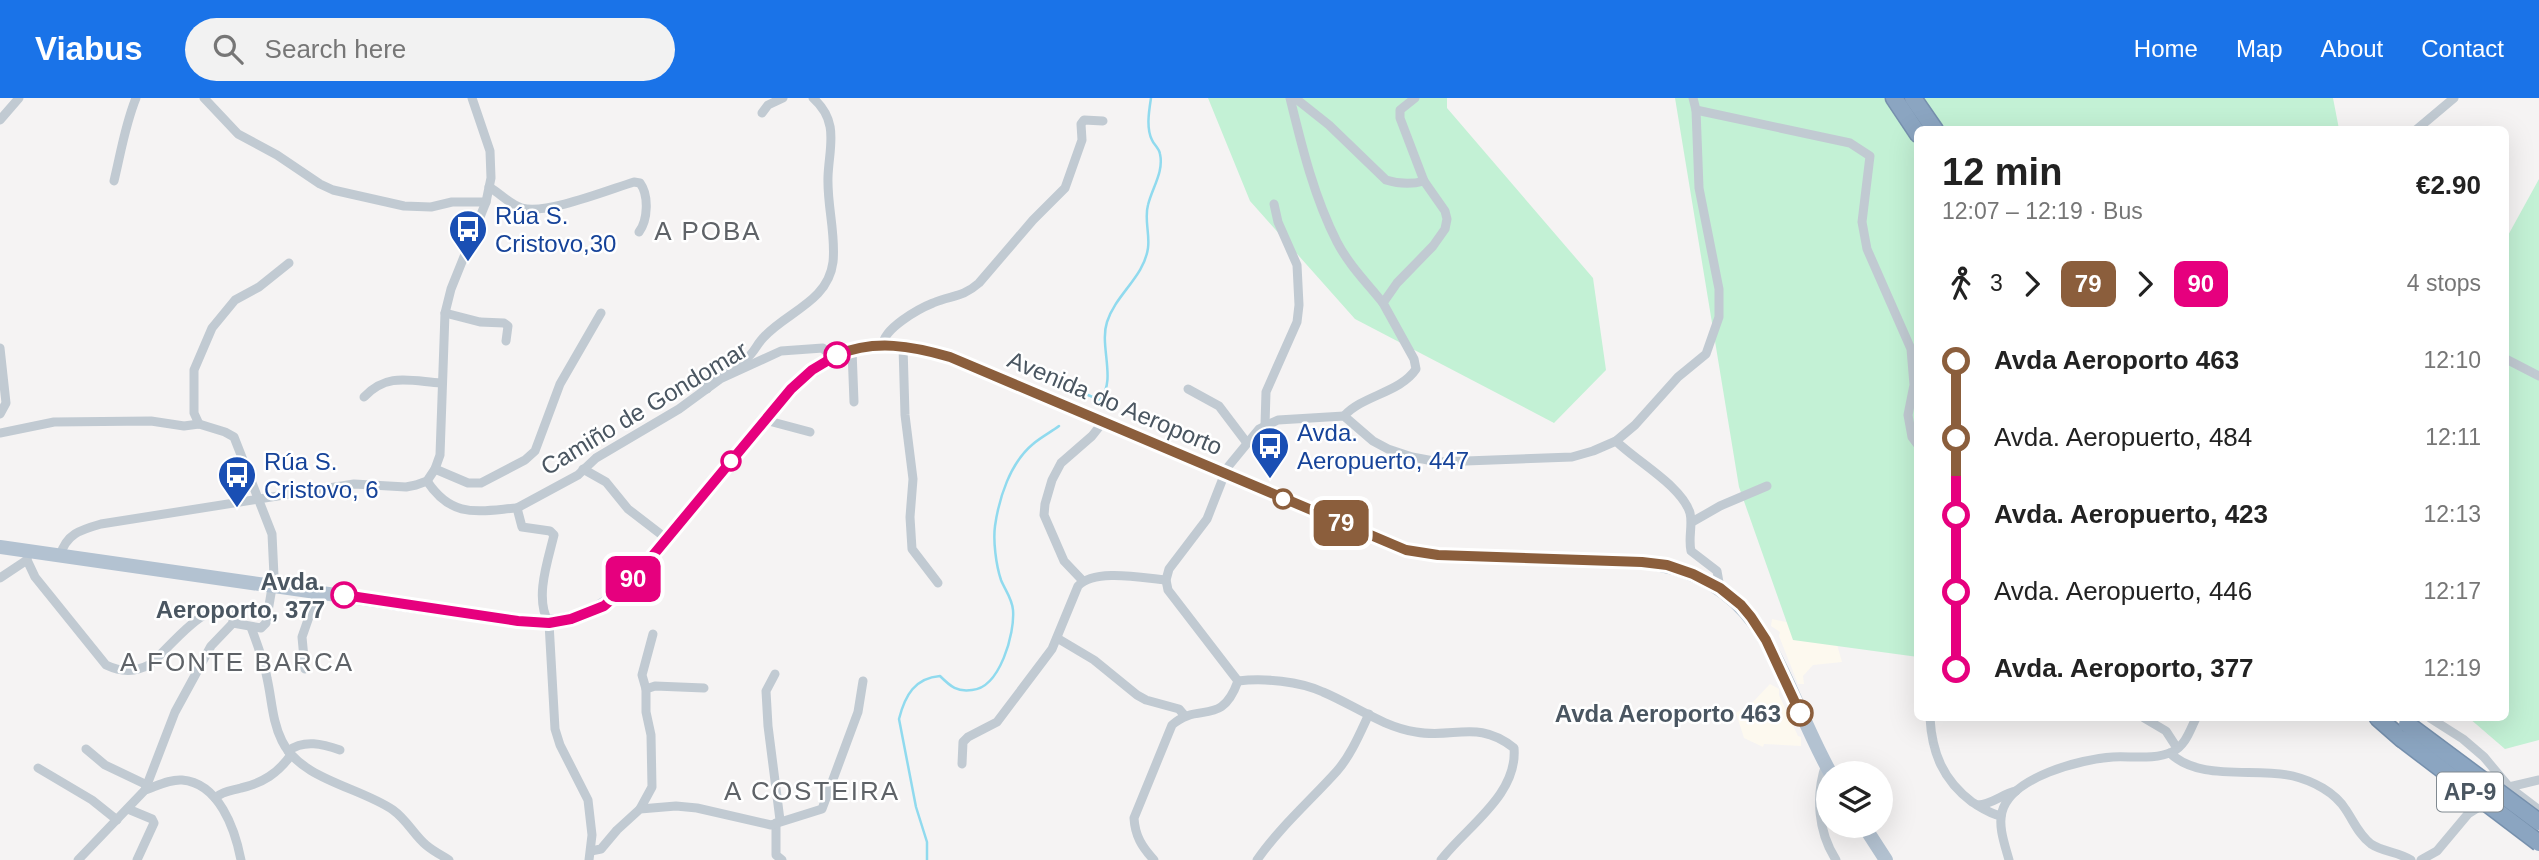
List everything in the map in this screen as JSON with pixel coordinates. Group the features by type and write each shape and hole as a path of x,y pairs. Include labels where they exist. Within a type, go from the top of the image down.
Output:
{"highway":[{"path":"1894,98 1914,128"},
{"path":"1913,98 1932,126"},
{"name":"AP-9","path":"2386,721 2403,727 2539,821"},
{"name":"AP-9","path":"2403,727 2539,843"}],"main road":[{"name":"Avenida do Aeroporto","path":"0,547 28,555 60,556 273,584 518,621 549,623 591,612 610,602 630,583 801,379 831,358 852,350 883,345 903,346 950,357 1225,475 1415,552 1655,563 1693,574 1720,588 1741,605 1766,640 1824,761"},
{"path":"1872,838 1886,860"}],"street":[{"path":"0,121 19,98"},
{"path":"114,181 126,121 136,98"},
{"path":"204,98 238,134 333,190 404,206 431,207 452,202 485,202"},
{"path":"60,556 64,542 101,524 354,484 406,487 427,481 440,455 444,313 489,187 490,151 472,98"},
{"path":"762,113 768,105 783,98"},
{"path":"707,389 709,379 745,360 762,338 793,316 829,281 834,253 828,174 833,141 823,109 813,98"},
{"path":"1293,98 1329,125 1386,180 1397,184 1424,181"},
{"path":"1238,681 1168,590 1166,580 1169,569 1206,519 1227,468 1265,425 1278,421 1344,416 1364,400 1401,383 1416,369 1414,359 1383,303 1337,242 1302,147 1293,98"},
{"path":"1383,303 1397,283 1433,246 1445,229 1444,211 1424,181 1400,118 1400,110 1415,98"},
{"path":"1344,416 1373,441 1388,449 1439,462 1572,457 1593,452 1616,441 1635,425 1678,377 1706,354 1719,317 1718,289 1699,188 1696,110 1693,98"},
{"path":"2421,126 2454,98"},
{"path":"1696,110 1850,143 1870,156 1862,222 1867,249 1911,349 1914,385 1908,415 1914,440"},
{"path":"883,345 883,339 904,320 934,302 969,292 979,283 1033,220 1065,188 1082,140 1081,124 1084,120 1103,121"},
{"path":"489,187 517,206 531,209 547,208 637,182 643,185 646,197 645,221 639,232"},
{"path":"1265,425 1266,392 1297,322 1299,305 1297,265 1278,222 1274,204"},
{"path":"199,424 194,413 194,370 212,328 235,300 259,287 289,263"},
{"path":"444,313 480,322 504,323 508,326 506,341"},
{"path":"435,469 474,484 488,480 531,456 538,445 560,384 601,313"},
{"path":"903,346 905,415 913,479 910,535 912,549 938,583"},
{"path":"0,348 6,403 0,414"},
{"name":"Camiño de Gondomar","path":"427,481 434,492 457,509 487,512 517,508 575,477 596,458 680,409 720,379 781,351 823,348 831,358"},
{"path":"852,350 854,402"},
{"path":"2509,361 2539,376"},
{"path":"364,397 384,381 441,383"},
{"path":"1188,389 1219,406 1247,443"},
{"path":"765,420 810,432"},
{"path":"0,433 54,422 151,421 184,426 199,424 234,437 272,534 273,584 266,623 261,628 233,623"},
{"path":"1083,581 1064,561 1044,515 1045,504 1052,480 1061,463 1092,436 1103,422"},
{"path":"1616,441 1669,484 1688,506 1692,522 1689,540 1691,551 1717,571 1720,588"},
{"path":"583,469 606,482 628,509 667,539"},
{"path":"1692,522 1720,506 1767,486"},
{"path":"517,508 522,527 550,531 554,535 543,593 544,615 549,623 555,729 587,800 592,835 590,856"},
{"path":"0,578 28,555 35,577 106,665 117,670 140,670 151,664 204,614 218,609 233,617 233,623 211,646 175,712 146,787 78,860"},
{"path":"962,764 963,742 998,722 1052,649 1078,586 1083,581 1114,576 1166,580"},
{"path":"305,669 302,637 318,591"},
{"path":"251,627 264,664 275,723 290,753 342,788 361,793 393,811 426,845 449,860"},
{"path":"590,856 601,849 640,809 652,787 651,735 642,675 653,634"},
{"path":"1057,638 1094,660 1146,700 1179,709 1185,716"},
{"path":"775,674 766,691 778,822 776,855 782,860"},
{"path":"640,809 687,807 771,825 818,811 825,803 858,712 863,681"},
{"path":"1238,681 1301,685 1320,690 1401,729 1419,733 1483,732 1514,748 1513,763 1503,792 1441,860"},
{"path":"1154,860 1140,845 1134,818 1172,725 1185,716 1210,713 1223,707 1232,698 1238,681"},
{"path":"646,690 655,686 704,688"},
{"path":"1257,860 1338,770 1369,714"},
{"path":"1930,721 1934,751 1946,778 1988,812 2001,816"},
{"path":"2149,721 2166,731 2180,763 2227,772 2295,776 2313,783 2337,799 2359,832 2373,845 2411,860"},
{"path":"2009,860 2001,816 2005,805 2018,791 2045,774 2077,764 2100,758 2174,750 2187,737 2195,721"},
{"path":"2435,721 2463,739 2484,757 2509,787 2539,810"},
{"path":"215,798 222,792 265,780 284,765 290,753 299,746 321,743 340,750"},
{"path":"86,749 105,765 146,787 173,780 186,780 215,798 228,819 241,860"},
{"path":"38,768 92,800 117,820"},
{"path":"2421,860 2437,851 2469,814 2509,787 2539,780"},
{"path":"1978,805 1992,803 2006,793 2018,791"},
{"path":"128,809 152,819 154,824 137,860"},
{"path":"1825,838 1836,860"}],"shaded area":[{"path":"1772,619 1804,626 1832,627 1842,662 1813,665 1803,676 1804,684 1798,684 1779,636 1780,632 1771,626"},
{"path":"1770,684 1779,689 1779,695 1798,736 1801,737 1801,746 1764,744 1763,747 1744,738 1736,713 1752,703"}],"green space":[{"path":"1208,98 1447,98 1447,108 1593,278 1606,370 1554,423 1355,319 1250,201"},
{"path":"1675,98 2333,98 2338,126 1914,126 1914,656 1793,640 1739,487"},
{"path":"2539,179 2539,740 2505,749 2472,721 2509,721 2509,234"}],"waterway":[{"path":"1079,395 1083,393 1100,400 1105,392 1108,373 1105,342 1107,322 1141,268 1148,248 1147,210 1161,161 1149,130 1151,98"},
{"path":"927,860 927,842 916,807 899,719 901,710 912,689 931,677 940,676 954,688 972,690 982,687 998,670 1008,645 1013,620 1010,598 1001,580 995,553 994,532 999,504 1018,461 1033,444 1059,426"}],"bus line":[{"name":"79","path":"837,355 870,346 897,345 950,357 1406,550 1438,555 1642,562 1679,568 1720,588 1741,605 1766,640 1800,713"},
{"name":"90","path":"344,595 535,623 571,619 604,606 630,583 791,389 812,370 837,355"}],"place":[{"name":"Rúa S. Cristovo,30","path":"468,263"},
{"name":"Avda. Aeropuerto, 447","path":"1270,480"},
{"name":"Rúa S. Cristovo, 6","path":"237,509"},
{"name":"Avda. Aeroporto, 377","path":"344,595"},
{"name":"Avda Aeroporto 463","path":"1800,713"}],"district":[{"name":"A POBA","path":"708,231"},
{"name":"A FONTE BARCA","path":"237,662"},
{"name":"A COSTEIRA","path":"812,791"}]}
